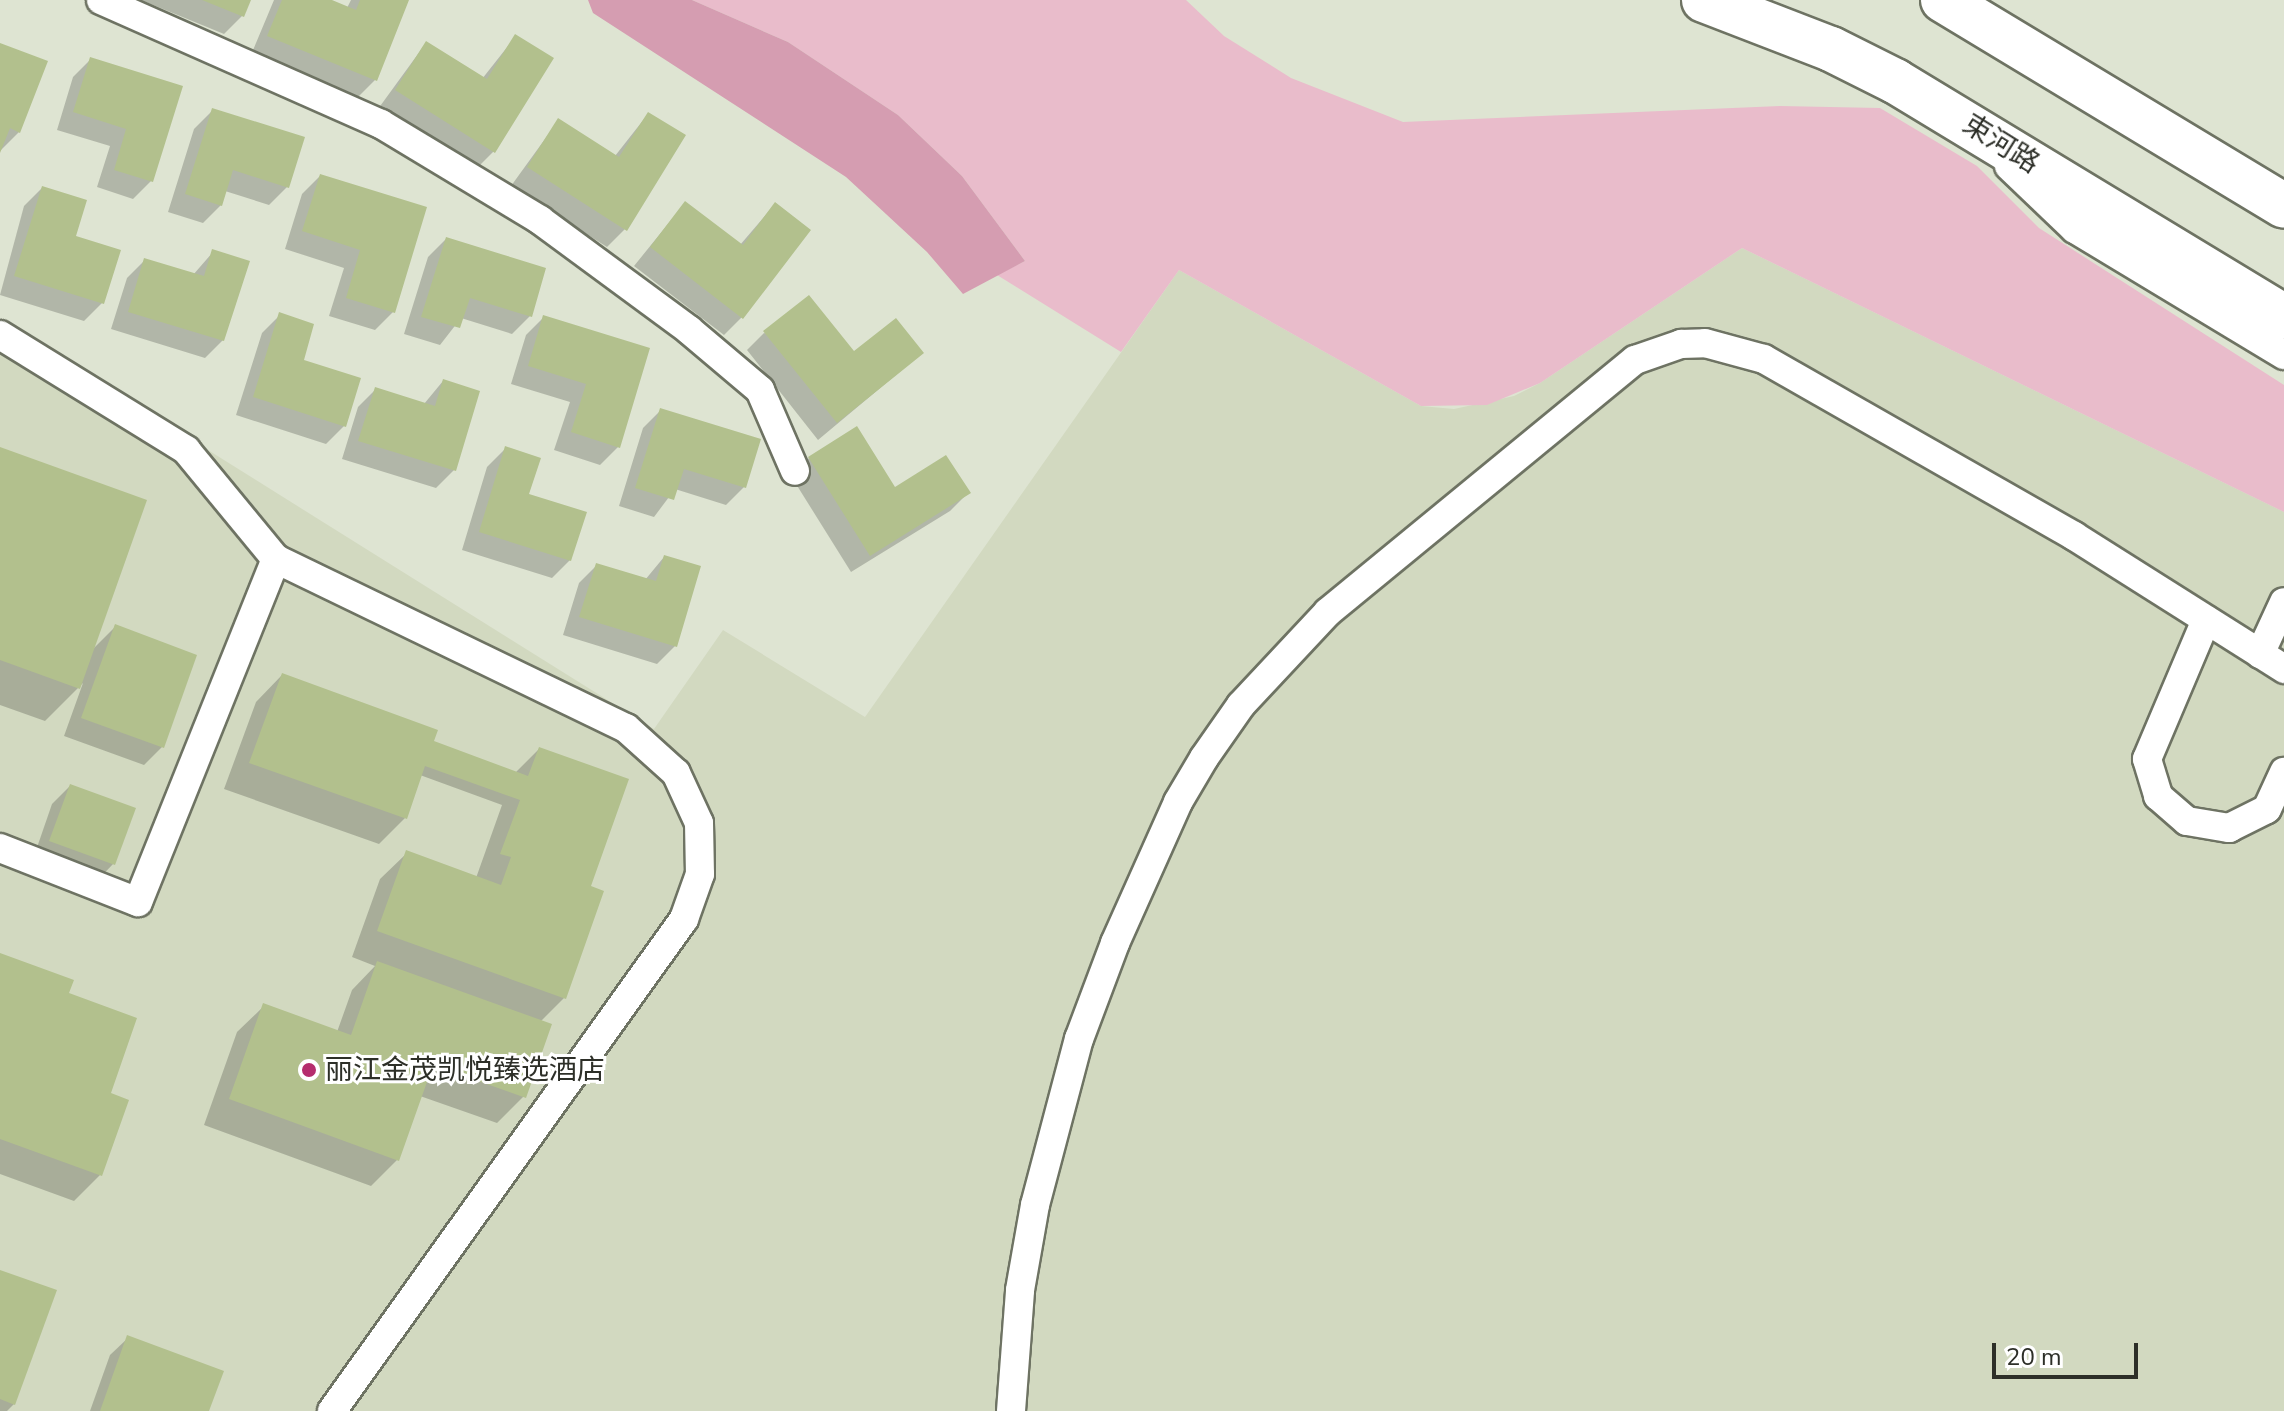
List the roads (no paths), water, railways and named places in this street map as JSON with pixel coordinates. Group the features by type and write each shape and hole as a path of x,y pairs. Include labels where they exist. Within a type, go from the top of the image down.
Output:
{"main road":[{"name":"束河路","path":"1704,0 1831,49 1956,117 2284,317"},
{"path":"1943,0 2284,206"}],"lane":[{"path":"101,0 381,124 540,220 689,330 760,390 795,471"},
{"path":"1956,117 2075,229 2284,355"},
{"path":"0,335 186,450 276,559 626,728 676,773 699,823 702,850 700,874 684,919 332,1411"},
{"path":"1011,1411 1020,1290 1033,1219 1079,1039 1121,928 1204,758 1265,676 1328,612 1635,360 1681,344 1705,343 1764,359 2074,536 2272,661 2284,602"},
{"path":"0,848 138,902 276,559"},
{"path":"2206,620 2147,759 2158,796 2187,821 2229,828 2267,809 2284,772"}],"place":[{"name":"丽江金茂凯悦臻选酒店","path":"309,1070"}]}
